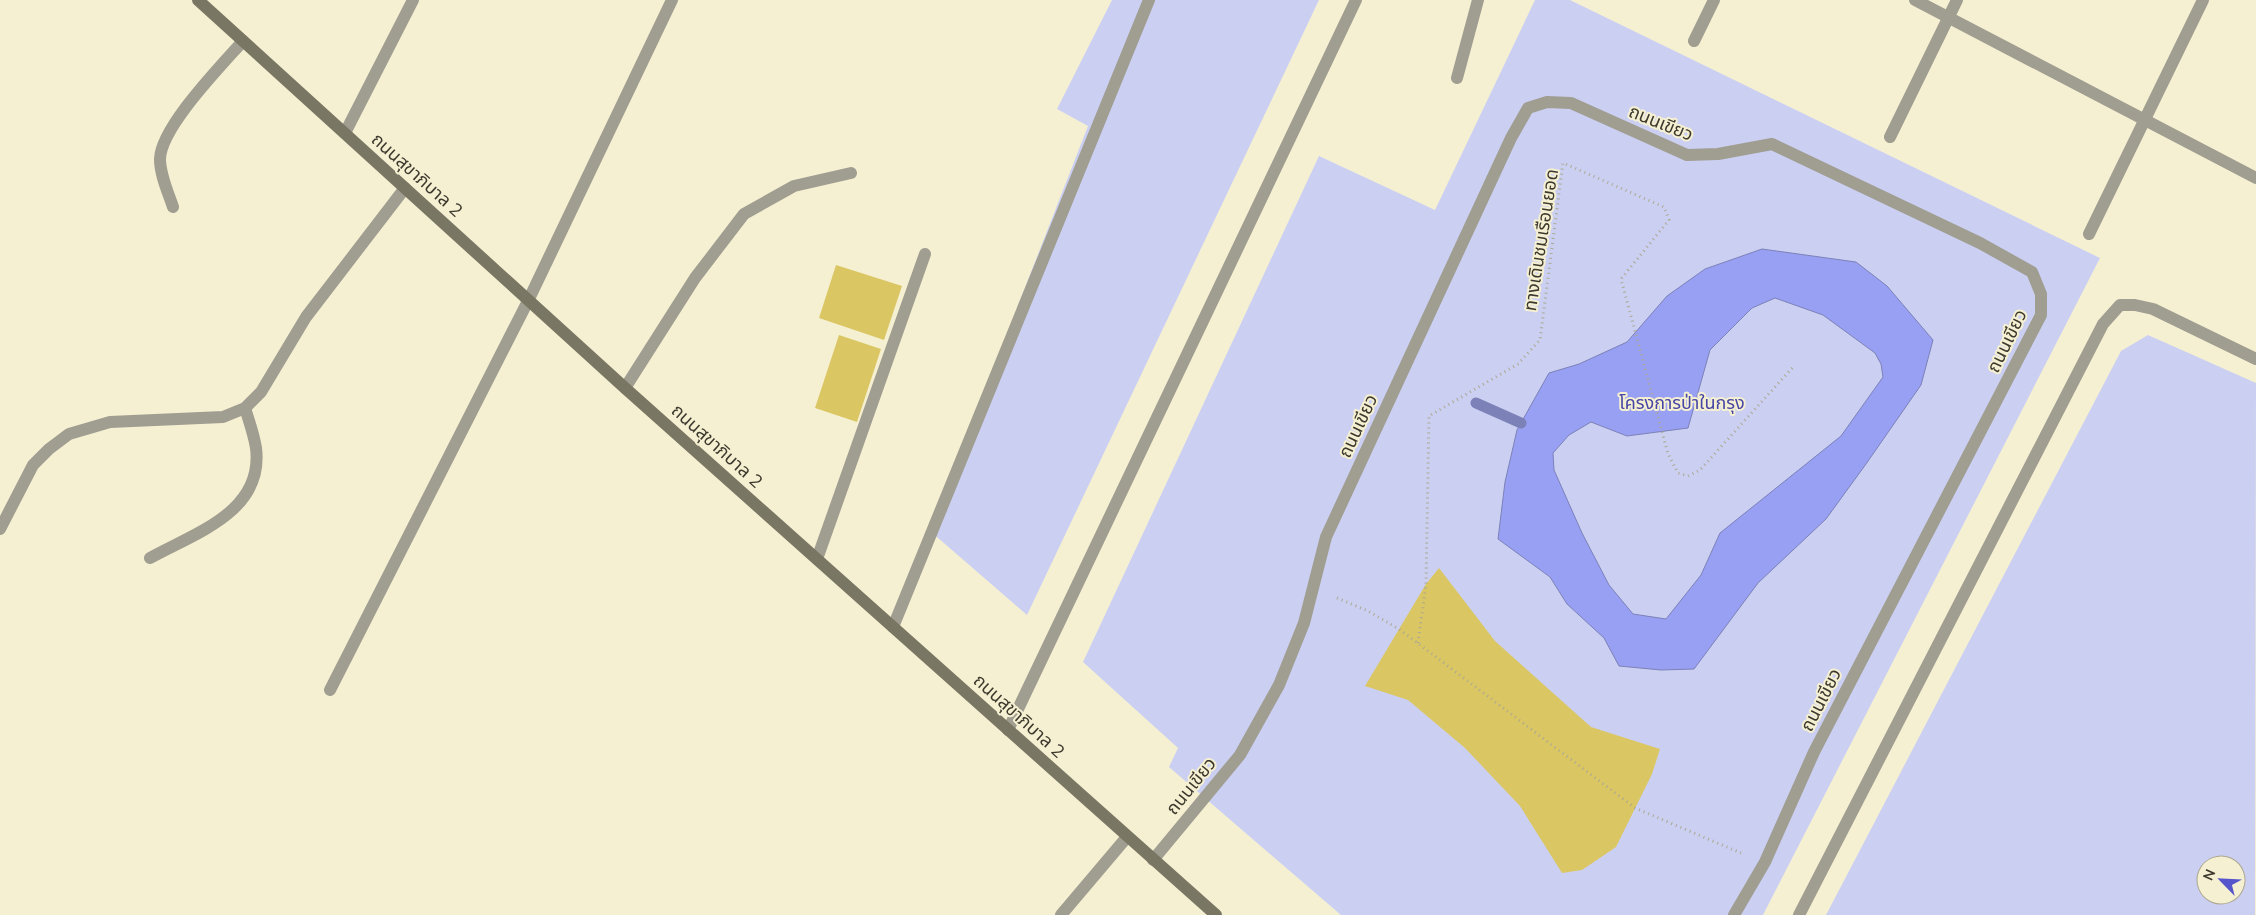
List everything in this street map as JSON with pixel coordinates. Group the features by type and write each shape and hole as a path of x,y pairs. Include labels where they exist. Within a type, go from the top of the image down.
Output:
{"street":[{"name":"ถนนสุขาภิบาล 2","path":"198,0 625,388 1216,915"},
{"path":"345,133 412,0"},
{"path":"330,690 529,299 672,0"},
{"path":"893,627 1149,0"},
{"path":"1008,730 1356,0"},
{"path":"1456,78 1478,0"},
{"path":"1694,41 1714,0"},
{"path":"1915,0 2256,178"},
{"path":"1890,138 1957,0"},
{"path":"2090,234 2203,0"},
{"path":"173,207 160,158 167,135 184,111 243,41"},
{"name":"ถนนเขียว","path":"1153,860 1240,754 1280,685 1304,622 1326,537 1511,138 1528,108 1547,102 1571,104 1687,155 1718,154 1772,144 1980,243 2032,272 2042,294 2041,315 1814,752 1765,862 1734,915"},
{"path":"625,388 695,278 744,214 794,186 851,173"},
{"path":"0,529 33,465 49,449 69,434 110,422 223,417 245,408 261,392 306,317 405,188"},
{"path":"817,559 925,254"},
{"path":"1799,915 2103,324 2120,305 2135,305 2153,309 2256,359"},
{"path":"150,558 229,515 245,498 254,478 256,449 245,408"},
{"path":"1061,915 1127,837"}],"path":[{"name":"ทางเดินชมเรือนยอด","path":"1418,643 1426,584 1428,416 1518,364 1540,340 1563,162 1664,207 1669,220 1621,279 1668,454 1678,473 1688,476 1700,470 1794,366"},
{"path":"1313,588 1368,611 1399,628 1635,808 1695,835 1765,862"}],"green space":[{"path":"1112,0 1319,0 1027,615 930,531 1088,126 1057,109"},
{"name":"โครงการป่าในกรุง","path":"1535,0 1570,0 2100,258 1763,915 1341,915 1169,767 1178,748 1083,662 1319,156 1435,210"},
{"path":"2148,335 2256,383 2255,915 1826,915 2121,351"}],"water":[{"path":"1762,249 1856,262 1887,286 1933,340 1921,385 1866,464 1826,519 1758,583 1694,669 1661,670 1619,666 1604,638 1567,604 1550,577 1498,539 1505,482 1517,430 1549,373 1579,364 1627,342 1667,296 1705,269","holes":["1775,298 1823,315 1875,353 1881,364 1883,377 1841,436 1720,533 1701,575 1666,619 1633,614 1609,585 1582,533 1554,470 1553,453 1569,435 1591,422 1627,436 1688,428 1710,350 1752,308"]}],"building":[{"path":"836,265 902,286 884,340 819,318"},
{"path":"839,335 881,349 857,422 815,408"},
{"path":"1439,568 1495,641 1591,727 1660,749 1652,774 1616,847 1582,870 1562,873 1520,806 1465,748 1408,700 1365,686 1426,584"}],"waterway":[{"path":"1476,403 1521,423"}]}
